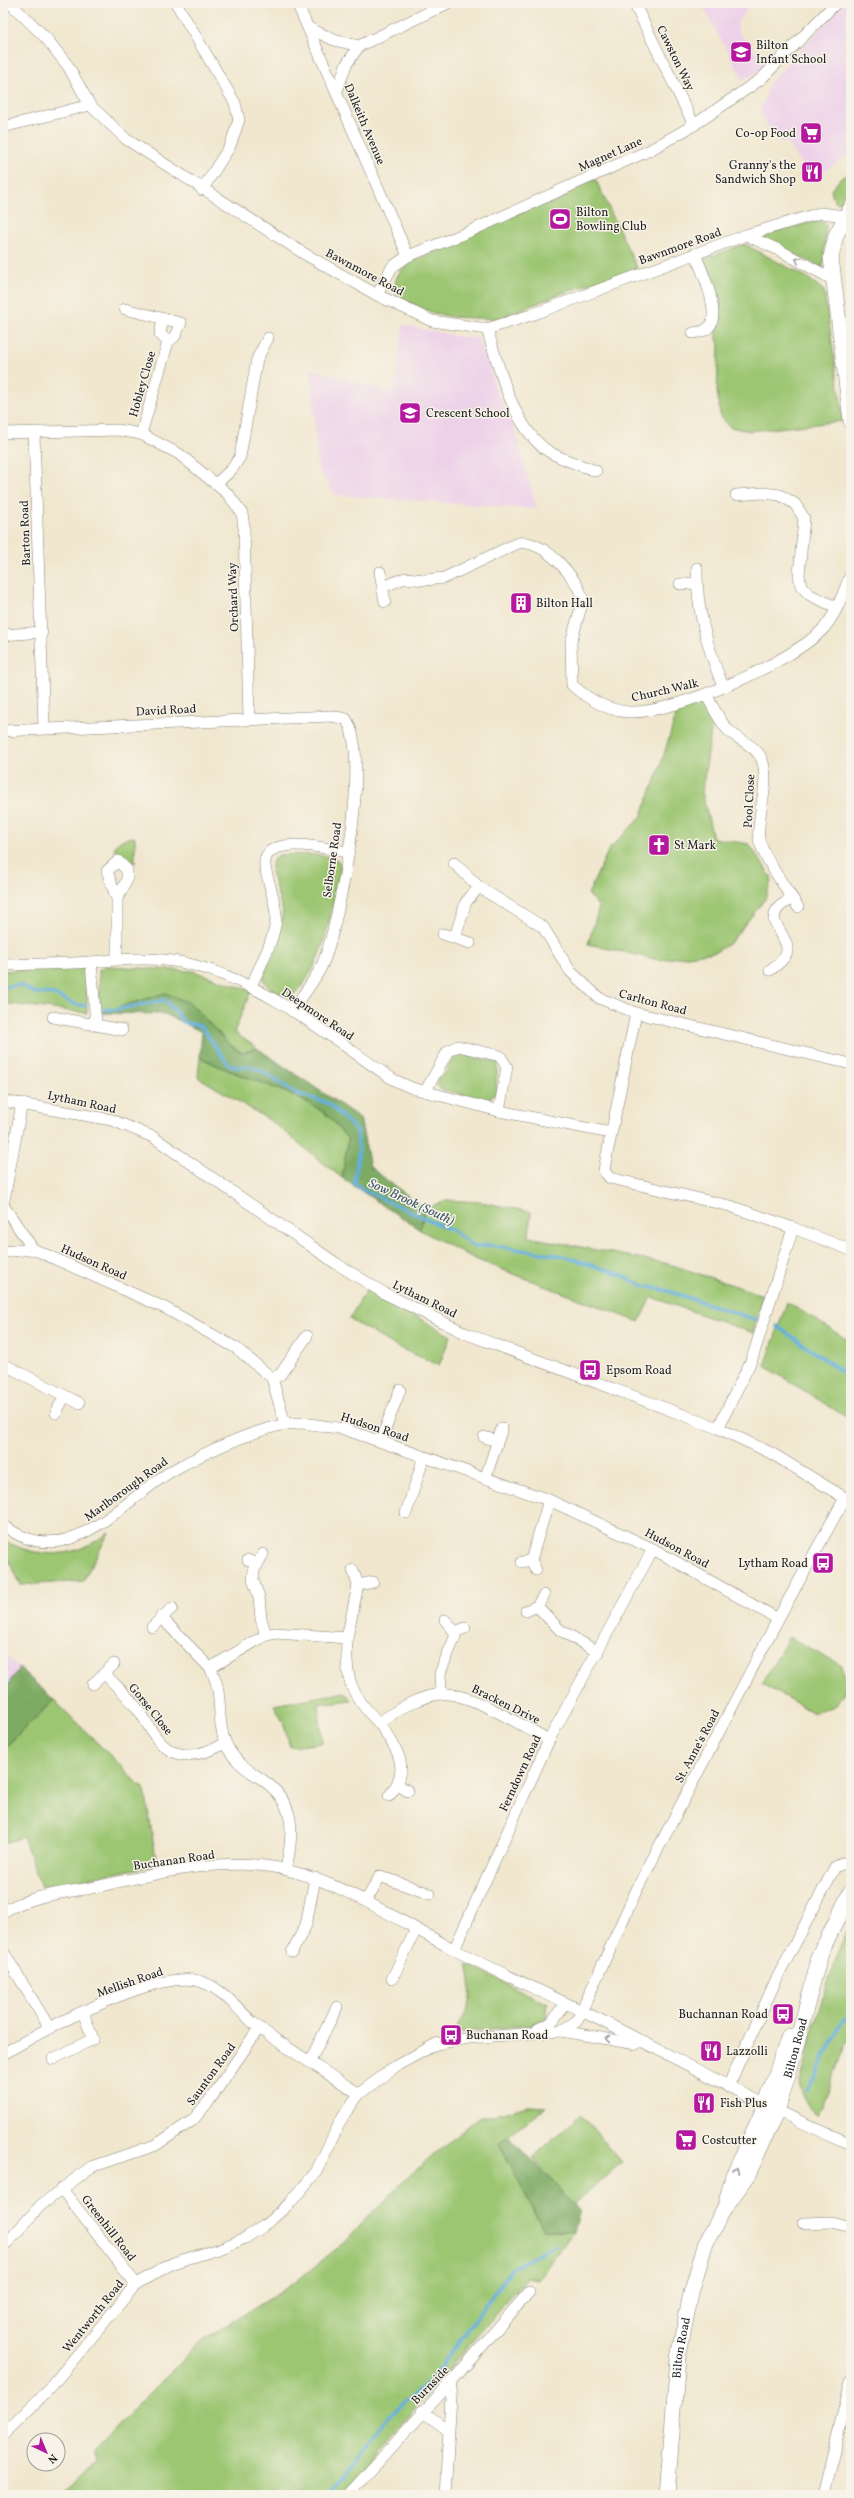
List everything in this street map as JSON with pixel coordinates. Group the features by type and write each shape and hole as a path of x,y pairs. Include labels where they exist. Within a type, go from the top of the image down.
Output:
{"main road":[{"path":"848,212 832,245 832,279 851,422"},
{"name":"Bilton Road","path":"725,2207 733,2176 771,2108 789,2072 822,1948 851,1891"},
{"name":"Bilton Road","path":"667,2495 678,2358 689,2300 705,2245 725,2207 747,2177 771,2108"}],"street":[{"name":"Bawnmore Road","path":"10,3 46,38 68,66 90,105 126,139 202,190 303,253 377,295 432,321 487,330 746,235 820,213 848,212"},
{"path":"176,3 235,103 239,120 230,146 202,190"},
{"name":"Dalkeith Avenue","path":"297,3 337,91 408,256"},
{"path":"337,91 346,66 359,46 436,6 448,3"},
{"name":"Cawston Way","path":"634,3 694,125"},
{"name":"Magnet Lane","path":"377,295 392,267 408,256 466,233 650,150 694,125 761,79 836,3"},
{"path":"309,28 334,40 359,46"},
{"path":"3,127 90,105"},
{"path":"746,235 832,279"},
{"path":"693,333 706,330 711,324 713,300 695,254"},
{"name":"Hobley Close","path":"125,309 181,324 176,336 168,342 142,434"},
{"name":"Hobley Close","path":"163,319 160,334 168,342"},
{"path":"487,330 502,377 531,436 548,451 596,471"},
{"path":"216,484 232,469 240,457 257,359 268,338"},
{"name":"Orchard Way","path":"3,433 118,430 142,434 179,454 228,494 242,513 249,719"},
{"name":"Barton Road","path":"34,433 42,632 44,728"},
{"path":"736,495 763,493 780,495 795,504 804,518 799,574 801,586 810,595 836,607"},
{"name":"Church Walk","path":"383,588 405,578 425,580 444,578 518,543 525,543 556,557 582,596 583,603 571,642 571,680 574,686 598,703 627,712 643,711 706,694 794,653 821,631 828,623 851,574"},
{"path":"697,568 697,583 707,646 723,687"},
{"path":"380,572 385,602"},
{"path":"680,584 697,583"},
{"path":"3,635 42,632"},
{"name":"Pool Close","path":"706,694 728,730 754,749 762,759 763,801 759,839 770,862 796,903 782,905 776,912 774,920 786,941 788,950 786,957 770,970"},
{"name":"David Road","path":"3,731 331,716"},
{"name":"Selborne Road","path":"292,1011 322,964 333,934 357,781 352,727 346,719 331,716"},
{"path":"251,986 276,919 265,864 268,854 279,846 301,845 347,852"},
{"name":"Carlton Road","path":"454,863 479,887 543,927 570,971 599,998 636,1013 851,1064"},
{"path":"455,937 466,902 479,887"},
{"path":"117,899 117,959"},
{"path":"442,934 470,943"},
{"name":"Deepmore Road","path":"3,965 91,962 117,959 158,960 193,965 251,986 292,1011 394,1080 499,1111 611,1133"},
{"path":"91,962 96,1024"},
{"path":"636,1013 604,1171 610,1178 730,1206 851,1250"},
{"path":"53,1017 122,1030"},
{"path":"426,1090 451,1048 458,1046 500,1056 507,1067 499,1111"},
{"name":"Lytham Road","path":"3,1101 22,1103 112,1120 153,1137 337,1264 384,1293 474,1337 718,1428 771,1453 848,1500"},
{"path":"3,1252 33,1249 3,1205 22,1103"},
{"path":"718,1428 752,1359 793,1228"},
{"name":"Hudson Road","path":"33,1249 165,1308 236,1348 272,1378"},
{"path":"285,1424 272,1378 280,1375 307,1336"},
{"path":"3,1364 64,1397 79,1403"},
{"path":"381,1440 400,1390"},
{"path":"56,1413 64,1397"},
{"name":"Hudson Road","path":"285,1424 318,1424 344,1429 381,1440 424,1458 549,1500 653,1549 778,1619"},
{"name":"Marlborough Road","path":"3,1525 29,1540 49,1542 70,1539 90,1532 175,1469 242,1436 285,1424"},
{"path":"485,1479 502,1428"},
{"path":"484,1437 497,1441"},
{"path":"406,1513 424,1458"},
{"path":"529,1564 549,1500"},
{"name":"St. Anne's Road","path":"582,2011 637,1889 778,1619 848,1500"},
{"name":"Ferndown Road","path":"454,1950 549,1740 653,1549"},
{"path":"263,1554 252,1562 253,1580 259,1597 261,1619 266,1635"},
{"path":"353,1570 358,1585 347,1638 346,1662 350,1684 360,1703 379,1723 400,1758 401,1768 398,1785 389,1796"},
{"path":"358,1585 373,1582"},
{"path":"526,1611 538,1606 544,1595"},
{"path":"538,1606 560,1630 598,1652"},
{"path":"152,1627 172,1608"},
{"path":"161,1617 210,1668 218,1687 225,1743 239,1762 266,1781 282,1798 289,1813 292,1836 286,1870"},
{"path":"441,1694 440,1673 442,1662 451,1649 460,1630 445,1620"},
{"path":"210,1668 266,1635 276,1633 347,1638"},
{"path":"93,1684 114,1664"},
{"name":"Gorse Close","path":"105,1674 141,1713 155,1737 181,1756 192,1756 212,1750 225,1743"},
{"name":"Bracken Drive","path":"379,1723 402,1707 441,1694 463,1697 476,1702 549,1740"},
{"path":"398,1785 408,1791"},
{"path":"728,2086 775,1982 835,1867 844,1863 851,1867"},
{"name":"Buchanan Road","path":"3,1912 31,1899 167,1872 240,1864 286,1870 315,1878 366,1901 454,1950 582,2011 647,2046 771,2108 851,2144"},
{"path":"366,1901 380,1876 430,1894"},
{"path":"292,1952 306,1925 315,1878"},
{"path":"392,1979 416,1929"},
{"path":"3,1951 49,2027"},
{"name":"Mellish Road","path":"3,2054 49,2027 83,2012 148,1987 176,1980 191,1980 202,1982 226,1997 259,2028 359,2094"},
{"path":"532,2032 552,2023 566,2004"},
{"path":"310,2061 337,2007"},
{"path":"561,2031 571,2026 582,2011"},
{"path":"53,2060 93,2039 83,2012"},
{"name":"Saunton Road","path":"3,2247 41,2205 61,2188 91,2168 156,2145 193,2120 209,2101 259,2028"},
{"name":"Wentworth Road","path":"3,2434 49,2389 136,2284 172,2264 222,2248 264,2226 290,2203 316,2172 344,2116 359,2094 396,2066 436,2044 469,2038 532,2032 561,2031 647,2046"},
{"name":"Greenhill Road","path":"61,2188 136,2284"},
{"path":"803,2223 831,2222 851,2227"},
{"name":"Burnside","path":"348,2495 422,2411 452,2381 529,2292"},
{"path":"445,2495 452,2381"},
{"path":"823,2495 851,2381"},
{"path":"422,2411 448,2430"}],"shaded area":[{"name":"Bilton Infant School","path":"701,3 752,3 737,22 738,31 767,66 743,80"},
{"path":"845,3 851,3 851,154 811,179 786,141 782,144 759,113 771,81"},
{"name":"Crescent School","path":"403,325 461,337 477,338 488,360 496,391 516,433 537,509 335,495 318,469 311,369 394,393"},
{"path":"3,1652 19,1668 3,1692"}],"green space":[{"path":"851,172 851,192 839,203 834,201 831,190 841,178"},
{"name":"Bilton Bowling Club","path":"595,178 637,268 563,293 497,319 452,317 434,313 401,299 395,292 397,276 402,270 416,260"},
{"path":"821,220 826,225 823,268 758,236"},
{"path":"744,244 808,278 824,291 844,421 750,431 730,427 720,415 717,391 719,345 715,331 720,318 718,298 715,282 702,260"},
{"path":"704,701 713,719 702,792 713,838 749,844 772,878 765,899 731,942 716,952 659,960 588,944 599,907 588,894 609,849 641,817 661,764 678,709"},
{"path":"135,837 135,863 120,857 114,849 117,843 125,839"},
{"path":"303,854 323,856 337,861 341,865 330,917 319,954 303,985 291,997 275,992 268,987 263,980 283,912 271,872 273,860 279,855"},
{"path":"81,966 87,970 87,1013 3,1003 3,971"},
{"path":"107,966 193,971 251,991 234,1032 257,1048 243,1053 229,1044 190,1003 100,1013 99,970"},
{"path":"165,993 190,1003 229,1044 242,1053 257,1048 360,1118 370,1167 425,1209 420,1230 342,1178 348,1139 324,1113 306,1102 276,1088 230,1071 200,1057 202,1032 165,1014 100,1013"},
{"path":"458,1054 498,1062 496,1085 498,1091 487,1101 440,1089 437,1084 438,1078 445,1073 453,1058"},
{"path":"200,1057 230,1071 276,1088 306,1102 328,1116 348,1139 342,1178 271,1121 198,1077"},
{"path":"446,1200 480,1202 531,1212 529,1237 669,1264 763,1295 753,1333 651,1297 639,1322 475,1259 420,1230 425,1209"},
{"path":"367,1289 451,1336 439,1365 397,1347 349,1319"},
{"path":"787,1302 851,1342 851,1420 765,1366"},
{"path":"110,1531 83,1581 21,1585 3,1549 3,1540 17,1547 31,1551 58,1554 84,1547"},
{"path":"789,1637 842,1666 847,1687 835,1706 814,1713 762,1684"},
{"path":"19,1668 54,1700 3,1749 3,1692"},
{"path":"345,1692 351,1700 318,1704 323,1743 290,1747 283,1722 274,1705"},
{"path":"54,1700 145,1790 157,1865 41,1887 23,1837 3,1844 3,1749"},
{"path":"851,1922 851,2042 848,2041 817,2115 809,2109 798,2085 827,1981"},
{"path":"467,1964 548,2004 546,2017 537,2024 454,2033 470,2000 470,1984"},
{"path":"527,2106 546,2107 499,2143 543,2229 573,2232 538,2280 528,2278 516,2290 341,2495 60,2495 97,2462 94,2450 201,2341 292,2285 342,2244 408,2177 480,2116 493,2116"},
{"path":"581,2115 622,2162 573,2205 532,2158"},
{"path":"508,2136 579,2210 573,2232 543,2229 499,2143"}],"waterway":[{"name":"Sow Brook (South)","path":"3,987 20,985 36,993 52,994 74,1004 86,1006"},
{"name":"Sow Brook (South)","path":"104,1009 113,1010 165,1000 185,1023 201,1026 227,1063 235,1067 252,1067 264,1072 295,1093 328,1103 357,1131 359,1150 354,1183 363,1190 455,1232 474,1247 489,1245 563,1256 622,1275 641,1285 668,1291 757,1320"},
{"name":"Sow Brook (South)","path":"777,1326 851,1378"},
{"path":"807,2092 842,2022 851,2014"},
{"path":"325,2495 387,2418 432,2379 512,2268 555,2246"}],"place":[{"name":"Bilton Infant School","path":"741,52"},
{"name":"Co-op Food","path":"811,133"},
{"name":"Granny's the Sandwich Shop","path":"812,172"},
{"name":"Bilton Bowling Club","path":"560,219"},
{"name":"Crescent School","path":"410,413"},
{"name":"Bilton Hall","path":"521,603"},
{"name":"St Mark","path":"659,845"},
{"name":"Epsom Road","path":"590,1370"},
{"name":"Lytham Road","path":"823,1563"},
{"name":"Buchannan Road","path":"783,2014"},
{"name":"Buchanan Road","path":"451,2035"},
{"name":"Lazzolli","path":"711,2051"},
{"name":"Fish Plus","path":"704,2103"},
{"name":"Costcutter","path":"686,2140"}]}
